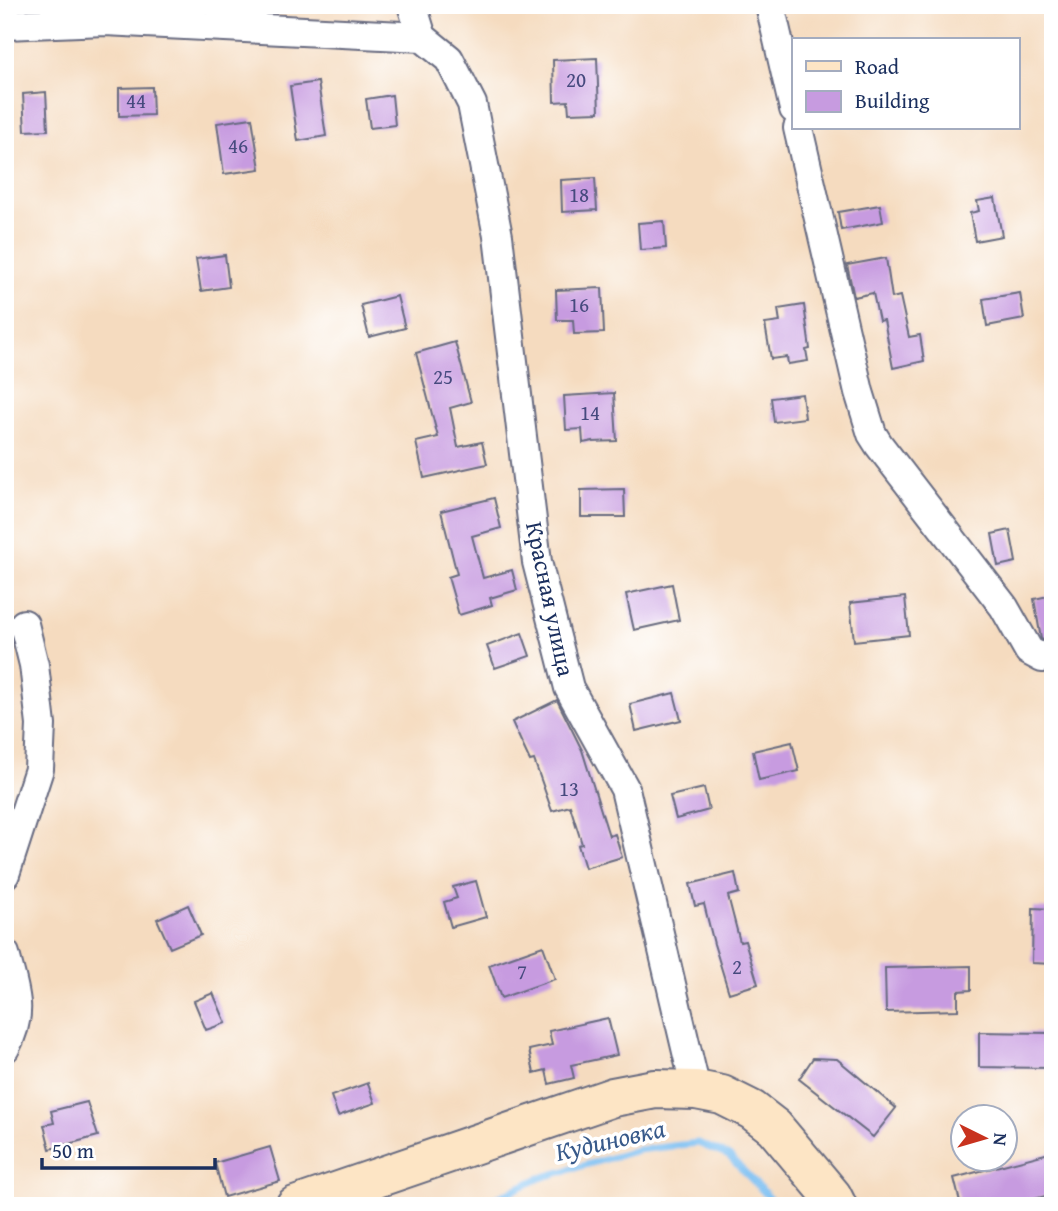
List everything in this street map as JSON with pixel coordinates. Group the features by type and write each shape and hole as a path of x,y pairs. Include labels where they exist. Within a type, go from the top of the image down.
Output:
{"main road":[{"path":"295,1206 613,1097 655,1089 696,1090 722,1095 752,1110 774,1127 832,1196 837,1206"}],"street":[{"path":"5,25 113,13 422,37 412,5"},
{"path":"770,5 792,100"},
{"name":"Красная улица","path":"422,37 449,59 472,104 498,236 537,562 569,688 625,789 696,1090"},
{"path":"798,130 859,393 872,434 1004,607 1029,651 1042,658 1053,657"},
{"path":"5,874 39,769 41,725 34,665 24,624"},
{"path":"5,954 18,1007 13,1033 5,1048"}],"building":[{"path":"597,58 599,112 569,113 568,101 554,102 553,60"},
{"path":"318,82 326,136 298,141 290,86"},
{"path":"152,87 153,115 119,116 119,88"},
{"path":"46,92 48,130 25,131 23,94"},
{"path":"392,95 395,125 370,128 366,99"},
{"path":"252,118 260,169 224,174 217,123"},
{"path":"595,178 597,210 562,212 561,180"},
{"path":"995,198 1002,236 975,241 970,213 979,211 977,201"},
{"path":"880,205 883,222 841,230 838,212"},
{"path":"664,221 666,248 640,250 638,223"},
{"path":"225,255 229,287 201,291 196,259"},
{"path":"886,258 892,298 900,296 909,337 920,335 924,361 893,368 884,320 879,321 873,293 854,297 847,265"},
{"path":"602,288 604,333 574,334 573,320 557,320 556,290"},
{"path":"1020,293 1024,319 987,326 983,299"},
{"path":"397,296 405,328 369,337 361,305"},
{"path":"804,305 810,349 806,350 808,361 788,364 787,357 771,359 765,324 780,322 778,309"},
{"path":"455,342 471,402 450,408 458,447 482,442 487,464 424,478 416,442 438,437 416,353"},
{"path":"614,393 617,441 583,443 582,429 566,430 564,396"},
{"path":"802,394 805,418 774,422 771,398"},
{"path":"624,489 625,517 581,517 581,490"},
{"path":"494,498 501,528 472,536 483,578 512,570 517,590 490,598 492,605 459,615 448,577 457,574 441,511"},
{"path":"1010,530 1016,562 998,566 992,534"},
{"path":"672,584 679,620 634,630 626,594"},
{"path":"1053,595 1053,641 1045,641 1041,639 1034,599"},
{"path":"905,597 909,635 854,641 850,603"},
{"path":"522,633 530,656 495,668 487,646"},
{"path":"674,693 681,720 636,731 630,704"},
{"path":"557,700 582,750 609,836 615,834 622,857 585,868 578,845 582,844 570,806 552,811 534,760 530,761 512,722"},
{"path":"792,742 799,771 759,780 753,751"},
{"path":"704,788 709,810 676,819 670,796"},
{"path":"735,873 739,893 728,896 740,942 745,941 758,984 729,993 704,904 695,906 690,884"},
{"path":"476,881 486,917 451,927 444,902 457,898 453,887"},
{"path":"188,905 201,935 170,948 157,919"},
{"path":"1033,908 1053,909 1053,964 1032,963"},
{"path":"543,946 555,979 501,998 489,965"},
{"path":"971,966 971,990 958,991 958,1010 886,1012 885,968"},
{"path":"213,993 226,1023 206,1030 194,1001"},
{"path":"608,1018 617,1055 571,1065 574,1078 549,1084 546,1070 534,1073 529,1050 552,1045 549,1031"},
{"path":"979,1032 1053,1033 1053,1068 979,1067"},
{"path":"813,1058 837,1059 896,1108 873,1137 799,1079"},
{"path":"368,1083 375,1103 338,1116 331,1096"},
{"path":"87,1102 98,1136 50,1149 44,1125 54,1123 51,1111"},
{"path":"270,1147 280,1181 224,1197 215,1163"},
{"path":"1053,1152 1053,1194 1008,1206 961,1206 954,1178 977,1172 1020,1172 1020,1161"}],"waterway":[{"name":"Кудиновка","path":"479,1206 540,1178 638,1150 698,1143 729,1156 774,1206"}]}
